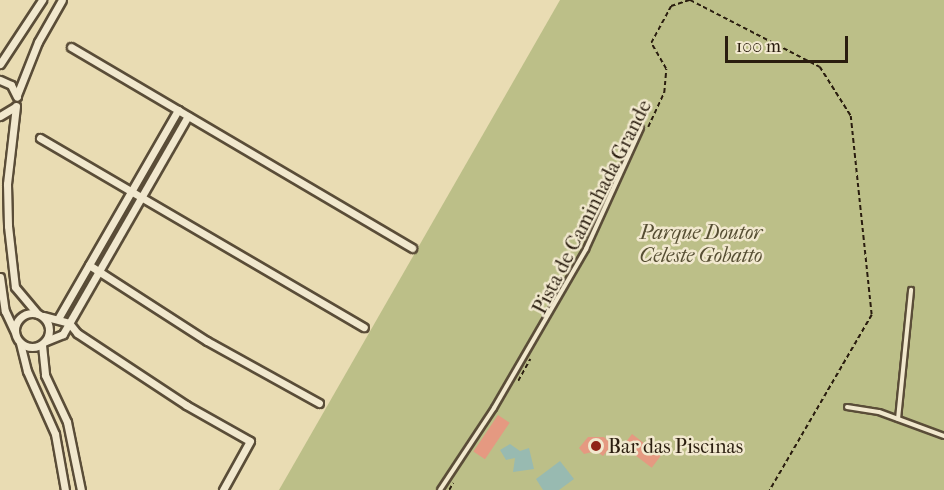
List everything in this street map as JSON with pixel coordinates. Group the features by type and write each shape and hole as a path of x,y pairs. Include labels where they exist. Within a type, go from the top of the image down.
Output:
{"street":[{"path":"0,64 42,0"},
{"path":"62,0 38,42 17,94 7,184 8,226 15,287 40,315 50,331 44,343 45,375 67,422 81,490"},
{"path":"71,47 412,248"},
{"path":"0,80 11,85 17,94"},
{"path":"0,116 16,106"},
{"path":"59,318 178,110"},
{"path":"20,343 31,348 58,338 69,323 188,116"},
{"path":"40,138 364,327"},
{"path":"89,265 207,341 319,404"},
{"path":"0,277 5,311 20,343 27,370 55,434 65,490"},
{"path":"15,333 22,317 40,315 59,318 69,323 77,333 186,405 250,441 223,490"}],"lane":[{"path":"440,490 494,408 586,249 644,129"},
{"path":"898,419 911,290"},
{"path":"847,407 898,419 944,436"}],"path":[{"name":"Pista de Caminhada Grande","path":"644,129 664,93 666,69 651,44 671,6 690,0 820,67 851,116 872,315 770,490"},
{"path":"516,384 533,354"},
{"path":"449,490 454,480"}],"green space":[{"name":"Parque Doutor Celeste Gobatto","path":"560,0 944,0 944,490 279,490"}],"water":[{"path":"510,444 520,451 529,448 534,469 513,472 515,458 506,460 500,450"},
{"path":"560,461 574,479 559,490 543,490 536,479"}],"building":[{"path":"498,415 510,423 485,459 473,451"},
{"path":"632,434 661,456 652,468 623,446"},
{"name":"Bar das Piscinas","path":"588,437 604,437 612,445 603,456 596,451 584,454 579,448"}],"place":[{"name":"Bar das Piscinas","path":"596,446"}]}
